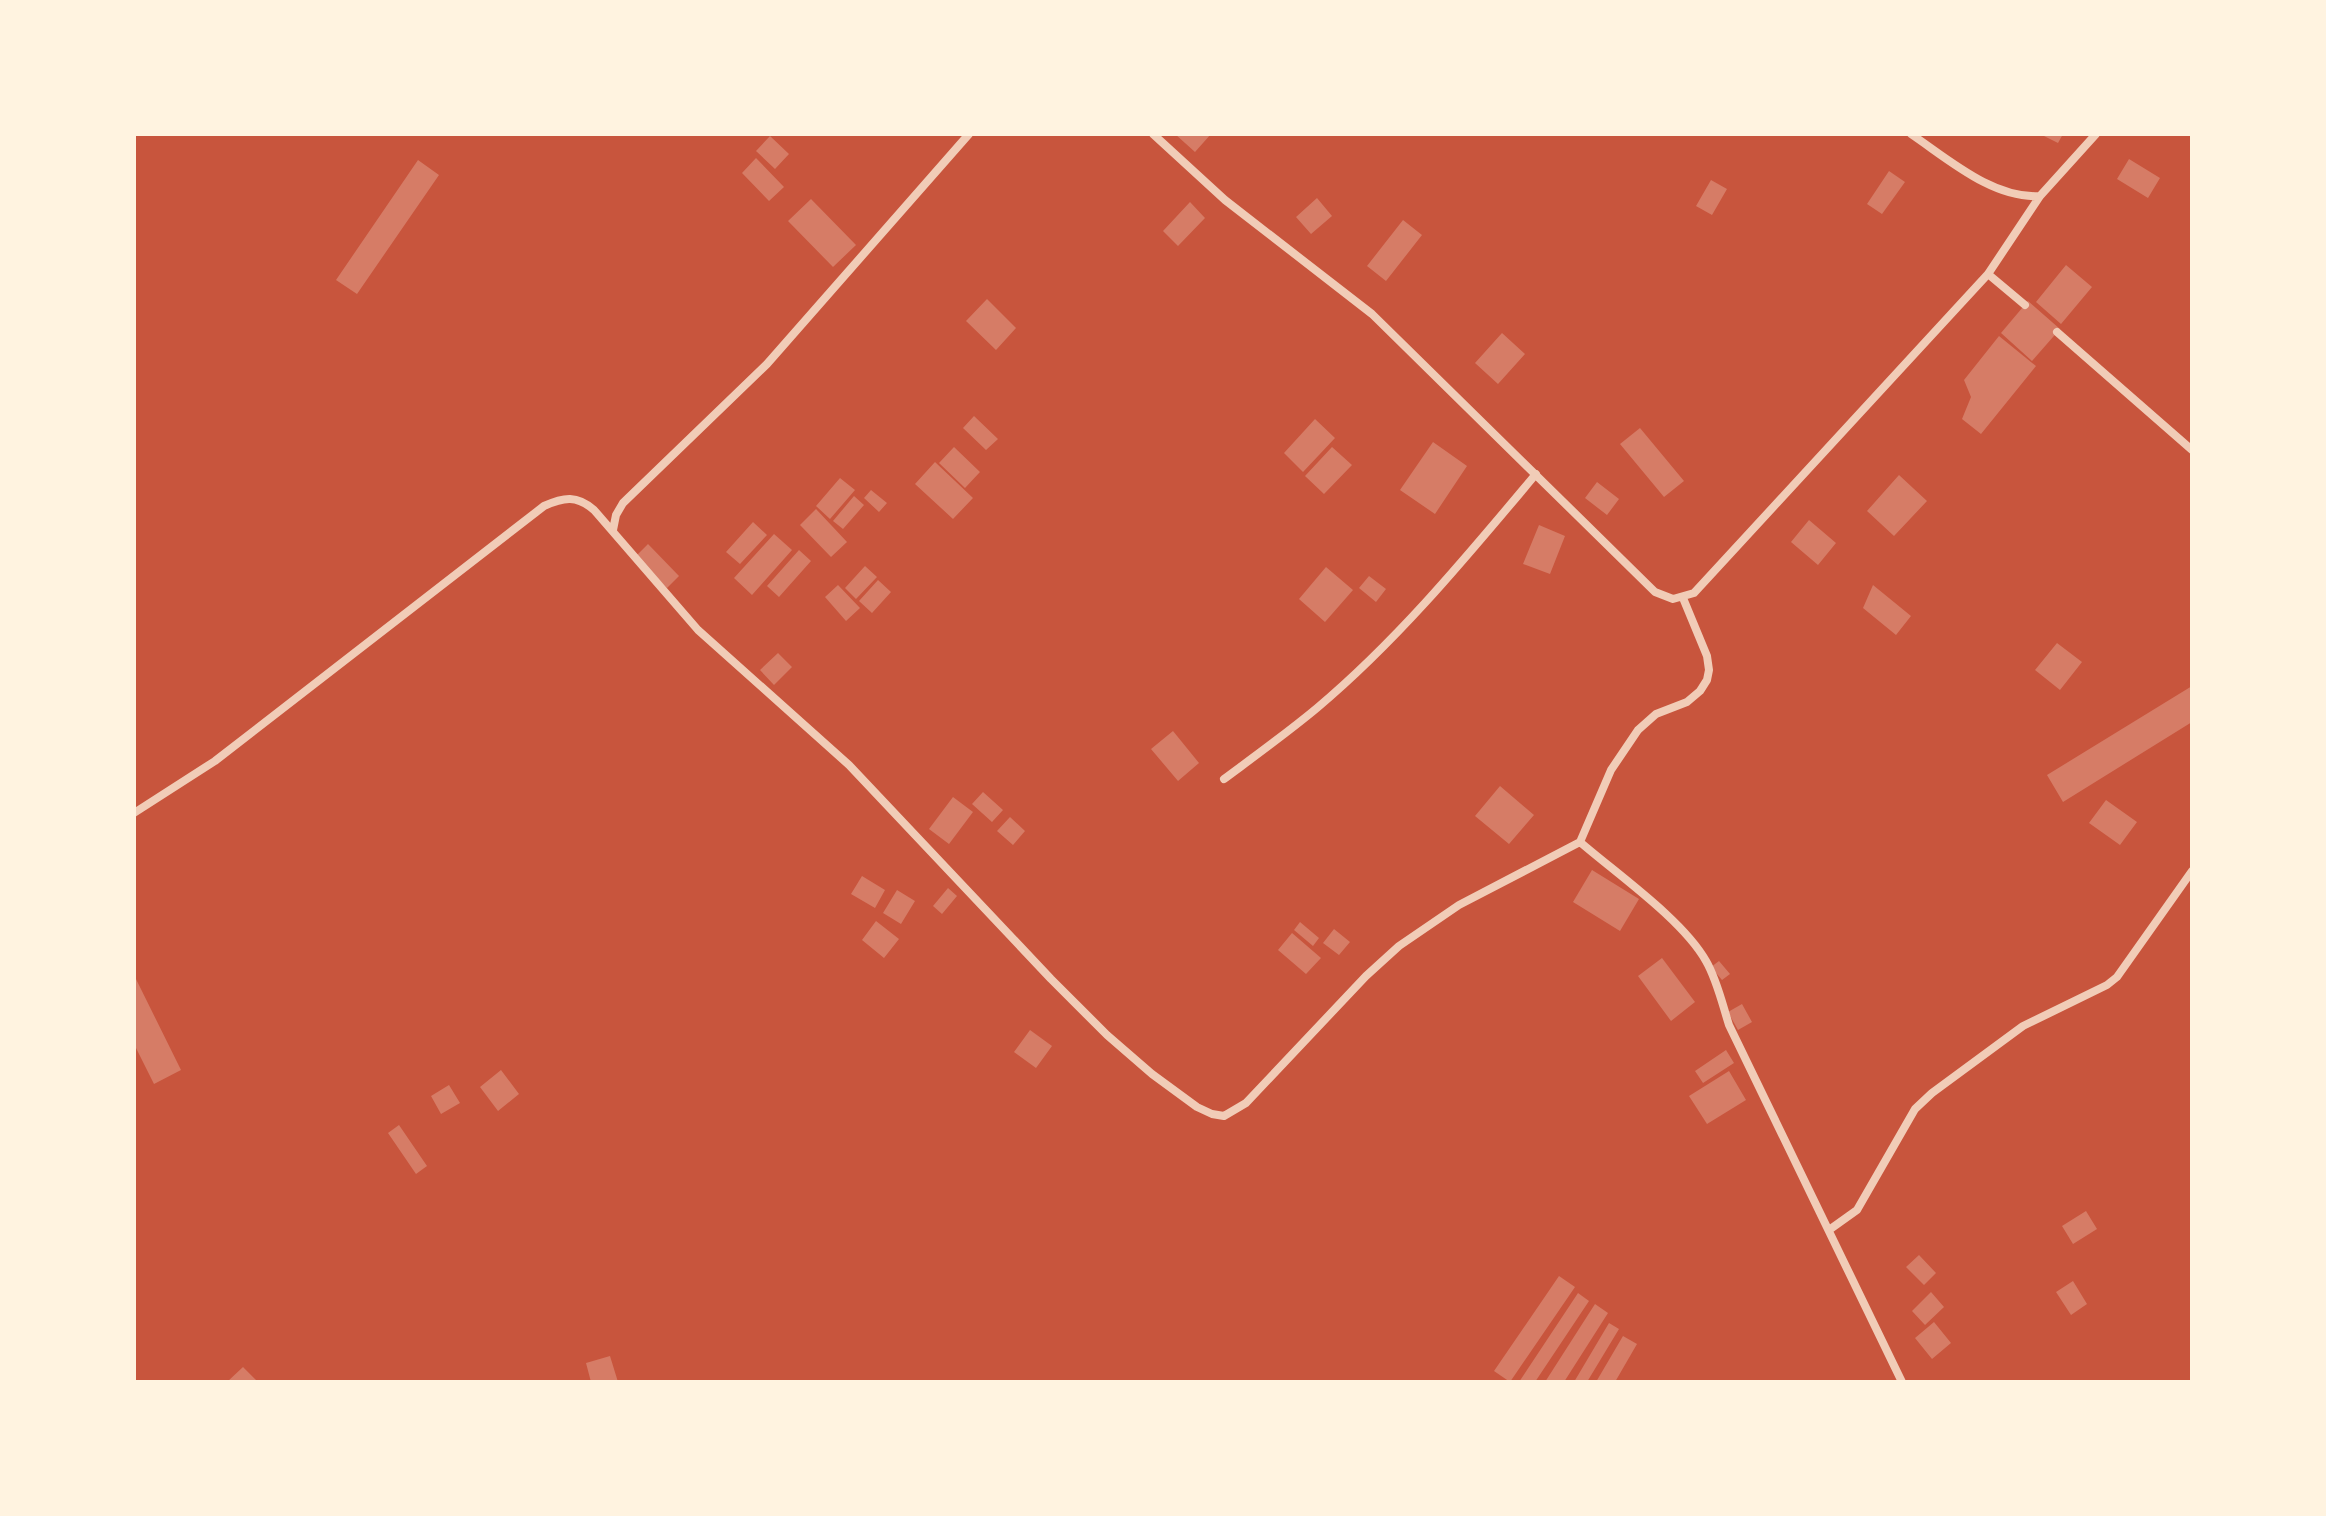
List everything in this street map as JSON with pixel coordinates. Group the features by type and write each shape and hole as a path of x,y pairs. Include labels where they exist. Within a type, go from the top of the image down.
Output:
{"street":[{"path":"613,530 623,503 767,364 969,134"},
{"path":"1153,134 1225,200 1372,314 1655,592 1673,599 1694,593 1988,274 2040,196 2096,134"},
{"path":"1911,134 2002,190 2016,195 2040,196"},
{"path":"1988,274 2025,305"},
{"path":"2057,332 2192,450"},
{"path":"1224,779 1318,707 1390,638 1456,569 1536,474"},
{"path":"134,813 215,761 544,506 558,499 574,498 586,503 613,530 698,630 849,765 1085,1013 1152,1074 1197,1107 1224,1116 1246,1103 1366,976 1424,927 1459,905 1580,842 1611,770 1638,730 1656,714 1687,702 1707,680 1707,656 1683,598"},
{"path":"1580,842 1690,936 1706,960 1729,1025 1902,1382"},
{"path":"1829,1230 1857,1210 1915,1109 2023,1026 2107,985 2117,977 2192,871"}],"building":[{"path":"1175,134 1211,134 1195,152"},
{"path":"2040,134 2063,134 2058,143"},
{"path":"770,136 789,154 775,169 756,151"},
{"path":"756,158 784,187 769,201 742,173"},
{"path":"2129,159 2160,178 2148,198 2117,179"},
{"path":"418,160 439,175 357,294 336,280"},
{"path":"1889,171 1905,182 1882,214 1867,204"},
{"path":"1711,180 1727,189 1712,215 1696,206"},
{"path":"1317,198 1332,216 1311,234 1296,217"},
{"path":"811,199 856,245 833,267 788,221"},
{"path":"1190,202 1205,218 1178,246 1163,231"},
{"path":"1403,220 1422,235 1386,281 1367,266"},
{"path":"2066,265 2092,287 2061,324 2036,302"},
{"path":"987,299 1016,328 996,350 966,321"},
{"path":"2028,301 2060,329 2032,361 2001,333"},
{"path":"1502,333 1525,354 1498,384 1475,363"},
{"path":"1999,336 2036,366 1981,434 1962,419 1971,397 1964,380"},
{"path":"974,416 998,439 986,450 963,428"},
{"path":"1315,419 1335,438 1303,472 1284,453"},
{"path":"1640,428 1684,481 1664,497 1620,444"},
{"path":"1433,442 1467,466 1435,514 1400,490"},
{"path":"954,447 980,472 965,488 939,463"},
{"path":"1332,447 1352,465 1324,494 1305,476"},
{"path":"935,462 973,498 953,519 915,484"},
{"path":"1899,475 1927,501 1894,536 1867,511"},
{"path":"840,478 855,490 830,519 816,506"},
{"path":"1597,482 1619,499 1607,515 1585,498"},
{"path":"871,490 887,503 879,512 864,498"},
{"path":"854,496 864,505 843,529 833,521"},
{"path":"816,509 847,542 831,557 800,525"},
{"path":"1809,520 1836,543 1818,565 1791,542"},
{"path":"753,522 767,535 740,564 726,552"},
{"path":"1539,525 1565,536 1550,574 1523,564"},
{"path":"774,534 792,550 752,595 734,578"},
{"path":"648,544 679,576 667,588 636,556"},
{"path":"799,550 811,561 779,597 767,586"},
{"path":"865,566 877,577 856,599 845,588"},
{"path":"1326,567 1353,590 1325,622 1299,599"},
{"path":"1369,576 1386,589 1376,602 1359,588"},
{"path":"878,580 891,592 872,613 859,601"},
{"path":"838,585 860,608 846,621 825,597"},
{"path":"1873,585 1911,616 1896,635 1863,608"},
{"path":"2057,643 2082,662 2060,690 2035,670"},
{"path":"778,653 792,667 774,685 760,670"},
{"path":"2192,686 2192,722 2063,802 2047,775"},
{"path":"1173,731 1199,763 1178,781 1151,749"},
{"path":"1500,786 1534,815 1509,844 1475,816"},
{"path":"983,792 1003,810 992,822 972,804"},
{"path":"953,797 973,812 949,844 929,829"},
{"path":"2106,800 2137,822 2120,845 2089,823"},
{"path":"1010,817 1025,831 1013,845 997,831"},
{"path":"1592,870 1639,899 1620,931 1573,902"},
{"path":"862,876 885,890 875,908 851,894"},
{"path":"948,888 957,896 942,914 933,906"},
{"path":"897,890 915,901 901,924 883,913"},
{"path":"876,921 899,939 884,958 862,940"},
{"path":"1300,922 1319,938 1313,946 1294,930"},
{"path":"1334,929 1350,942 1339,955 1323,943"},
{"path":"1292,933 1321,958 1306,974 1278,950"},
{"path":"1662,958 1695,1002 1671,1021 1638,976"},
{"path":"1719,961 1730,974 1722,980 1711,967"},
{"path":"134,975 181,1070 154,1084 134,1044"},
{"path":"1742,1004 1752,1022 1738,1030 1728,1012"},
{"path":"1030,1030 1052,1046 1036,1068 1014,1052"},
{"path":"1726,1050 1734,1063 1703,1083 1695,1071"},
{"path":"501,1070 519,1094 498,1111 480,1087"},
{"path":"1729,1071 1746,1100 1707,1124 1689,1096"},
{"path":"449,1085 460,1103 441,1114 431,1096"},
{"path":"399,1125 427,1166 416,1174 388,1133"},
{"path":"2086,1211 2097,1229 2073,1244 2062,1226"},
{"path":"1919,1255 1936,1273 1924,1285 1906,1267"},
{"path":"1559,1276 1575,1287 1510,1382 1494,1371"},
{"path":"2073,1281 2087,1304 2071,1315 2056,1292"},
{"path":"1931,1292 1944,1307 1925,1325 1912,1311"},
{"path":"1578,1293 1589,1301 1535,1382 1519,1382"},
{"path":"1595,1304 1608,1313 1564,1382 1545,1382"},
{"path":"1934,1322 1951,1343 1932,1359 1915,1338"},
{"path":"1609,1323 1619,1329 1587,1382 1574,1382"},
{"path":"1623,1336 1637,1344 1615,1382 1596,1382"},
{"path":"610,1356 618,1382 591,1382 586,1363"},
{"path":"243,1367 258,1382 227,1382"}]}
